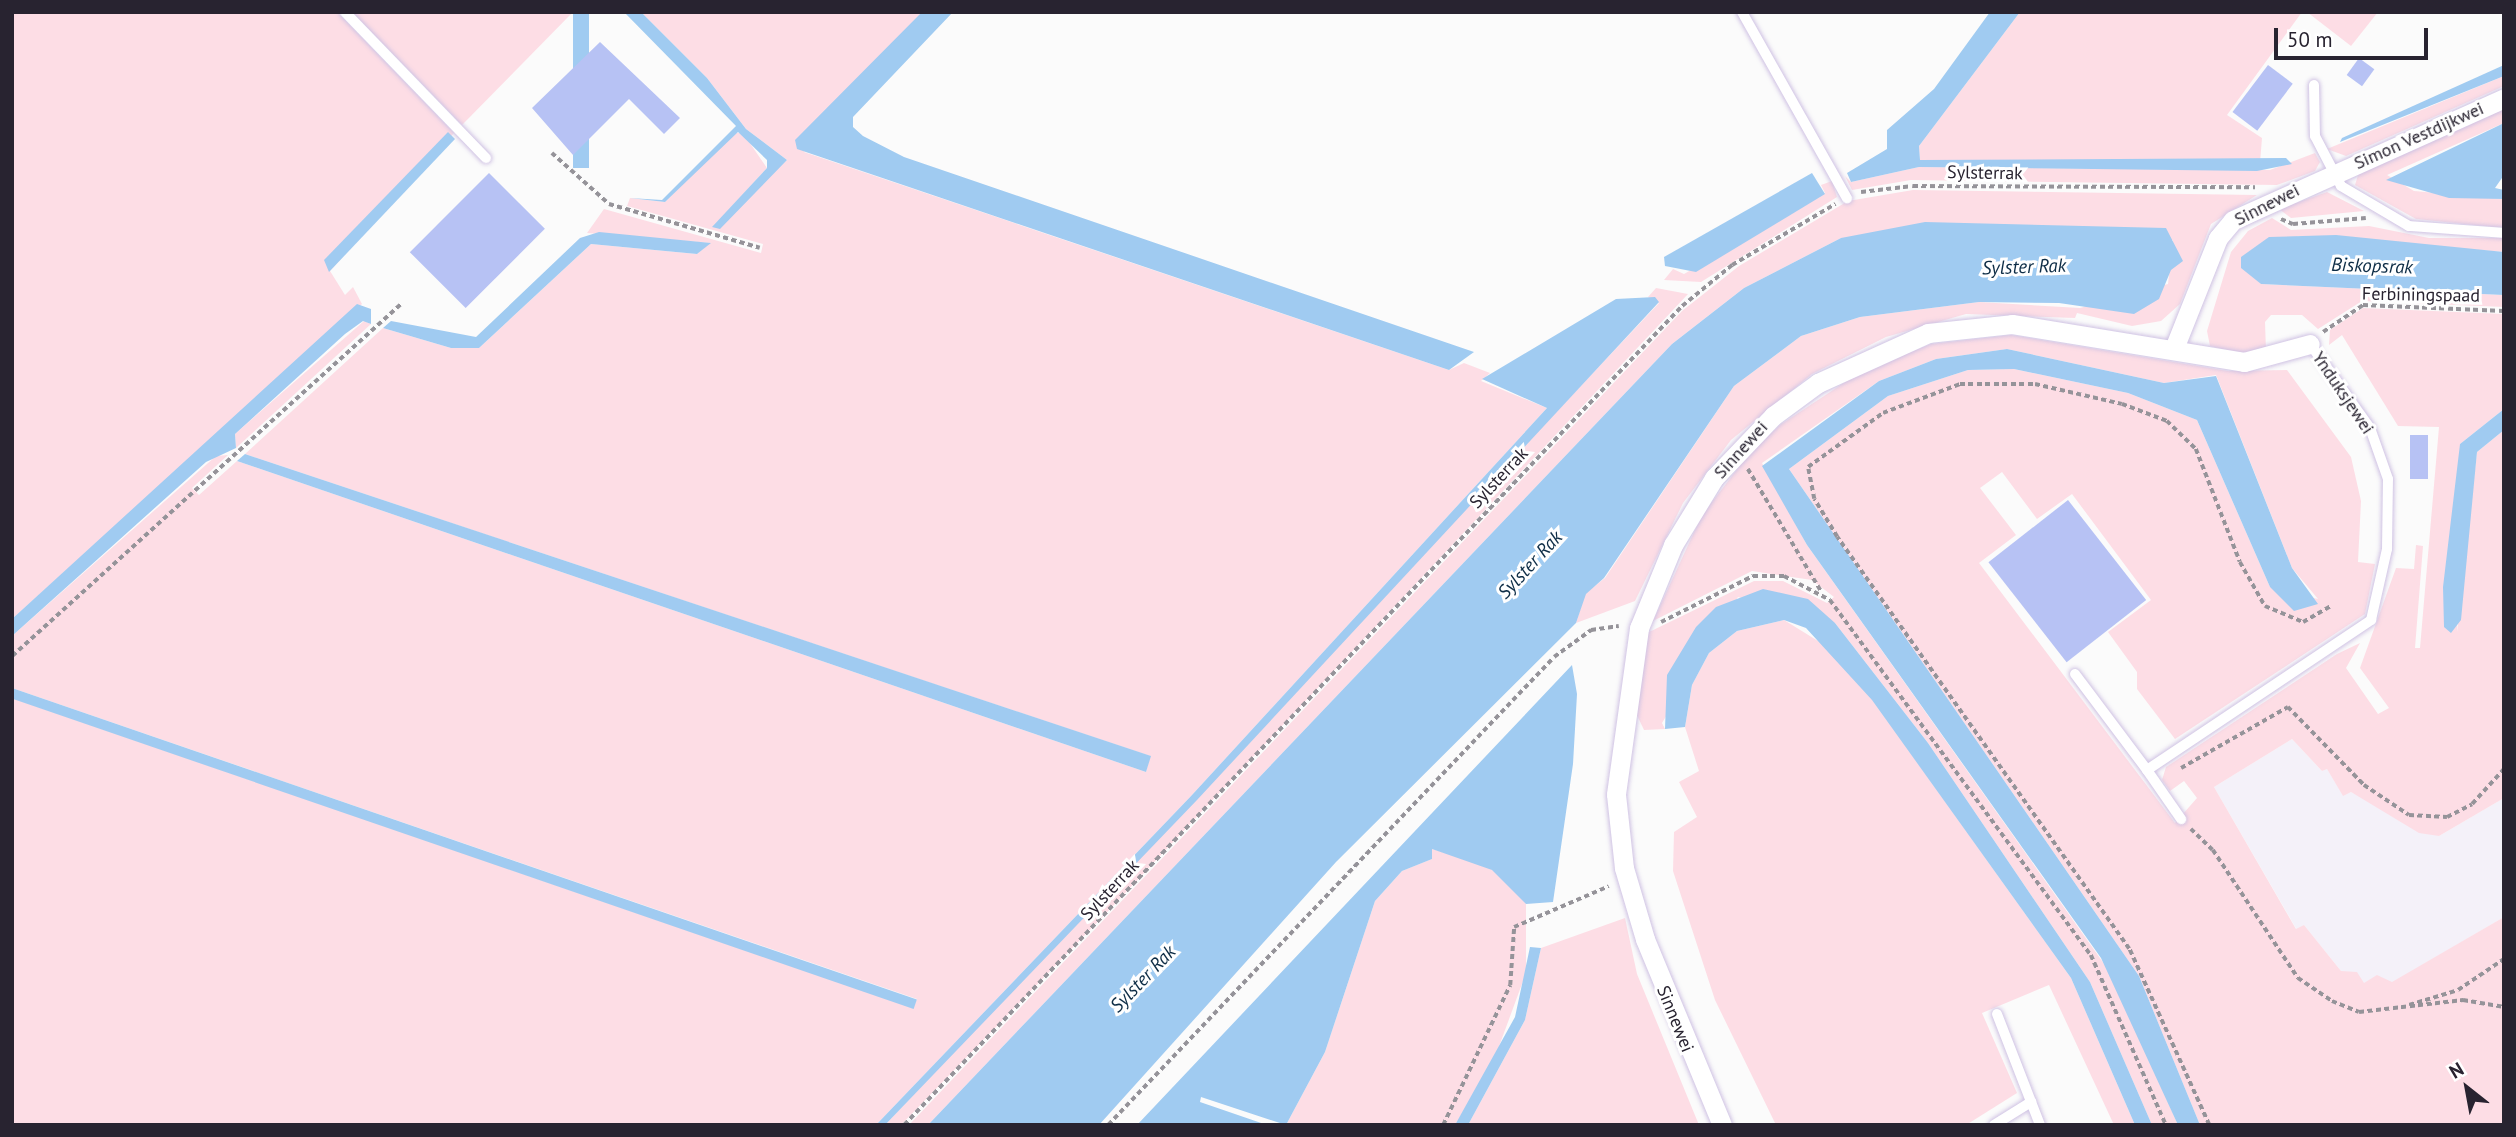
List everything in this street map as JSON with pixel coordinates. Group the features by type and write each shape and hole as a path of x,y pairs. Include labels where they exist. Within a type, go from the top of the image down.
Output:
{"street":[{"name":"Simon Vestdijkwei","path":"2334,174 2504,98"},
{"name":"Sinnewei","path":"1722,1125 1666,999 1626,876 1616,794 1639,628 1673,545 1740,447 1818,383 1928,333 2012,324 2175,346 2225,228 2270,200 2334,174"},
{"name":"Ynduksjewei","path":"2175,346 2245,362 2310,344"}],"lane":[{"path":"345,12 486,158"},
{"path":"1742,12 1847,198"},
{"path":"2315,85 2315,136 2334,174 2387,216 2430,231 2504,233"},
{"name":"Ynduksjewei","path":"2147,770 2371,620 2387,549 2388,479 2370,428 2310,344"},
{"path":"2075,674 2181,819"},
{"path":"1997,1014 2040,1125"},
{"path":"1994,1125 2031,1102"}],"path":[{"path":"552,153 609,204 760,248"},
{"name":"Sylsterrak","path":"904,1125 1682,306 1732,265 1847,198 1894,186 2241,186 2261,188 2288,224 2387,216"},
{"path":"12,656 402,303"},
{"name":"Ferbiningspaad","path":"2310,344 2357,306 2504,311"},
{"path":"2209,1125 2129,949 1837,537 1814,499 1808,467 1883,413 1960,384 2035,384 2122,404 2167,421 2196,449 2235,551 2265,606 2303,622 2331,606"},
{"path":"1740,447 1768,507 1825,596 2091,955 2166,1125"},
{"path":"1108,1125 1554,657 1591,630 1639,628 1676,618 1753,576 1784,576 1825,596"},
{"path":"2155,782 2288,707 2364,785 2409,815 2447,817 2472,804 2504,769"},
{"path":"2181,819 2213,850 2298,978 2359,1012 2463,1000 2504,1007"},
{"path":"1443,1125 1510,985 1514,927 1626,876"},
{"path":"2396,1009 2458,990 2504,959"}],"shaded area":[{"path":"12,12 337,12 454,133 330,271 345,295 353,287 362,304 12,619"},
{"path":"352,12 573,12 462,125"},
{"path":"641,12 922,12 804,152 1449,370 1464,363 1490,373 1481,381 1547,408 1192,795 876,1125 12,1125 12,698 913,1008 917,999 12,688 12,636 216,456 228,455 192,488 199,495 237,461 1146,772 1150,756 245,454 383,328 451,348 479,348 591,244 697,254 710,243 587,233 604,209 761,253 763,244 627,206 630,198 665,202 733,133 743,133 767,168 713,227 787,160 746,129 707,78"},
{"path":"2020,12 2302,12 2227,115 2262,138 2260,163 1920,160 1919,146"},
{"path":"2307,12 2378,12 2351,46"},
{"path":"2504,76 2504,86 2346,156 2327,149"},
{"path":"2504,108 2504,123 2387,175 2414,191 2504,199 2504,228 2416,219 2355,185 2359,172"},
{"path":"2315,153 2320,162 2315,171 2277,185 1911,180 1852,190 1845,176 1851,182 1919,167 2270,170"},
{"path":"1832,181 1837,197 1701,282 1664,280 1673,269 1684,274 1825,193 1821,185"},
{"path":"1913,190 2257,195 2211,224 2180,304 2161,321 2132,326 2077,313 2075,318 1966,314 1886,337 1812,374 1731,440 1683,503 1635,601 1576,623 1582,604 1503,658 1605,578 1734,386 1801,336 1860,317 1979,302 2080,308 2168,284 2173,240 1841,238 1744,288 1672,344 928,1125 909,1125 1682,311 1739,266 1848,201"},
{"path":"2327,192 2364,211 2291,218 2279,209"},
{"path":"2272,218 2291,230 2369,226 2429,238 2504,238 2504,252 2298,236 2251,273 2261,284 2504,295 2504,307 2362,301 2318,329 2302,315 2271,315 2265,322 2266,351 2246,355 2210,346 2207,331 2231,252 2248,231"},
{"path":"1656,288 1688,294 1111,908 901,1125 885,1125 1659,303 1648,297"},
{"path":"2363,308 2504,314 2504,409 2460,444 2457,632 2477,452 2504,430 2504,798 2439,836 2419,833 2351,792 2343,796 2327,769 2322,771 2292,739 2214,787 2296,929 2304,925 2341,971 2357,972 2364,983 2377,975 2392,982 2504,917 2504,1125 2200,1125 2139,976 1789,469 1888,396 1968,370 2014,369 2128,393 2197,420 2270,587 2318,599 2292,568 2216,375 2164,383 2007,349 1936,359 1879,381 1762,463 1807,545 2112,975 2178,1125 2152,1125 2090,982 1928,743 1835,623 1738,597 1662,723 1665,729 1644,730 1636,713 1645,634 1754,581 1783,581 1827,603 1834,597 1812,580 1752,571 1653,621 1702,515 1749,454 1780,425 1862,371 1931,344 2011,335 2228,371 2287,370 2351,457 2361,501 2358,562 2375,564 2365,614 2175,739 2137,689 2137,672 2108,632 2151,600 2072,494 2037,519 2002,472 1980,488 2016,535 1979,563 2175,823 2197,798 2184,781 2170,791 2162,780 2166,767 2337,654 2360,643 2346,668 2378,714 2389,708 2360,668 2396,568 2414,569 2416,545 2423,546 2415,648 2420,648 2439,427 2398,426 2342,335 2329,345 2330,330"},
{"path":"364,321 371,324 236,448 235,434"},
{"path":"1784,620 1831,649 1872,699 2071,978 2135,1125 2114,1125 2049,985 1982,1013 2017,1093 1966,1125 1776,1125 1715,1000 1673,871 1674,832 1697,817 1679,782 1699,771 1685,727 1692,685 1709,653 1737,631"},
{"path":"2292,739 2322,771 2327,769 2343,795 2351,792 2439,836 2504,798 2504,917 2392,983 2364,983 2341,971 2304,925 2297,930 2214,787"},
{"path":"1432,849 1482,864 1504,877 1526,904 1526,973 1494,1060 1455,1125 1286,1125 1325,1052 1375,901 1402,871 1432,859"},
{"path":"1625,918 1637,974 1699,1125 1468,1125 1525,1020 1541,948"}],"water":[{"path":"573,12 589,12 589,168 573,168"},
{"path":"624,12 641,12 707,78 746,129 787,160 720,229 712,227 767,168 767,160 738,132 665,202 630,198 662,200 736,126"},
{"path":"922,12 953,12 853,117 853,127 863,136 904,157 1474,352 1449,370 797,149 795,140"},
{"path":"1990,12 2020,12 1919,146 1920,160 2286,158 2292,164 2257,171 1919,167 1851,182 1847,173 1887,149 1887,130 1934,89"},
{"path":"2504,65 2504,76 2340,142 2342,138"},
{"path":"2504,123 2504,175 2495,188 2504,190 2504,199 2449,198 2386,180"},
{"path":"448,132 455,139 329,272 324,260"},
{"path":"1812,173 1825,194 1696,272 1665,266 1664,257"},
{"name":"Sylster Rak","path":"1925,222 2166,228 2183,261 2171,270 2159,299 2134,314 2059,303 1979,302 1860,317 1801,336 1734,386 1604,578 1586,594 1576,623 1336,862 1099,1125 928,1125 1672,344 1744,288 1841,238"},
{"path":"599,232 711,243 697,254 591,244 479,348 451,348 383,328 391,321 476,337 580,238"},
{"name":"Biskopsrak","path":"2336,235 2504,252 2504,295 2261,284 2241,268 2241,257 2269,237"},
{"path":"1655,297 1659,302 1197,800 885,1125 876,1125 1192,795 1547,408 1482,379 1616,299"},
{"path":"357,304 371,309 371,324 363,321 345,334 235,434 236,448 206,462 12,636 12,619"},
{"path":"2007,349 2164,383 2216,376 2292,568 2318,604 2294,611 2270,587 2197,420 2128,393 2014,369 1968,370 1888,396 1789,469 2139,976 2200,1125 2178,1125 2101,958 1807,545 1762,466 1879,381 1936,359"},
{"path":"2504,409 2504,430 2477,452 2461,620 2451,633 2444,627 2443,587 2460,444"},
{"path":"245,454 1151,756 1146,772 237,461"},
{"path":"1763,589 1808,599 1835,623 1928,743 2090,982 2152,1125 2135,1125 2071,978 1872,700 1806,628 1784,620 1737,631 1709,653 1692,685 1685,727 1665,729 1667,675 1696,627 1716,607"},
{"path":"1572,665 1577,694 1573,764 1553,902 1526,904 1492,870 1432,849 1432,859 1402,871 1375,901 1325,1052 1286,1125 1201,1097 1200,1102 1267,1125 1137,1125"},
{"path":"12,688 917,1000 914,1009 12,699"},
{"path":"1530,947 1541,948 1525,1020 1468,1125 1455,1125 1515,1017"}],"building":[{"path":"600,42 680,118 664,134 629,99 573,155 532,108"},
{"path":"2359,58 2374,69 2362,86 2347,75"},
{"path":"2268,65 2293,84 2257,131 2232,112"},
{"path":"489,173 545,229 466,308 410,252"},
{"path":"2410,435 2428,435 2428,479 2410,479"},
{"path":"2068,500 2146,600 2067,662 1988,562"}]}
